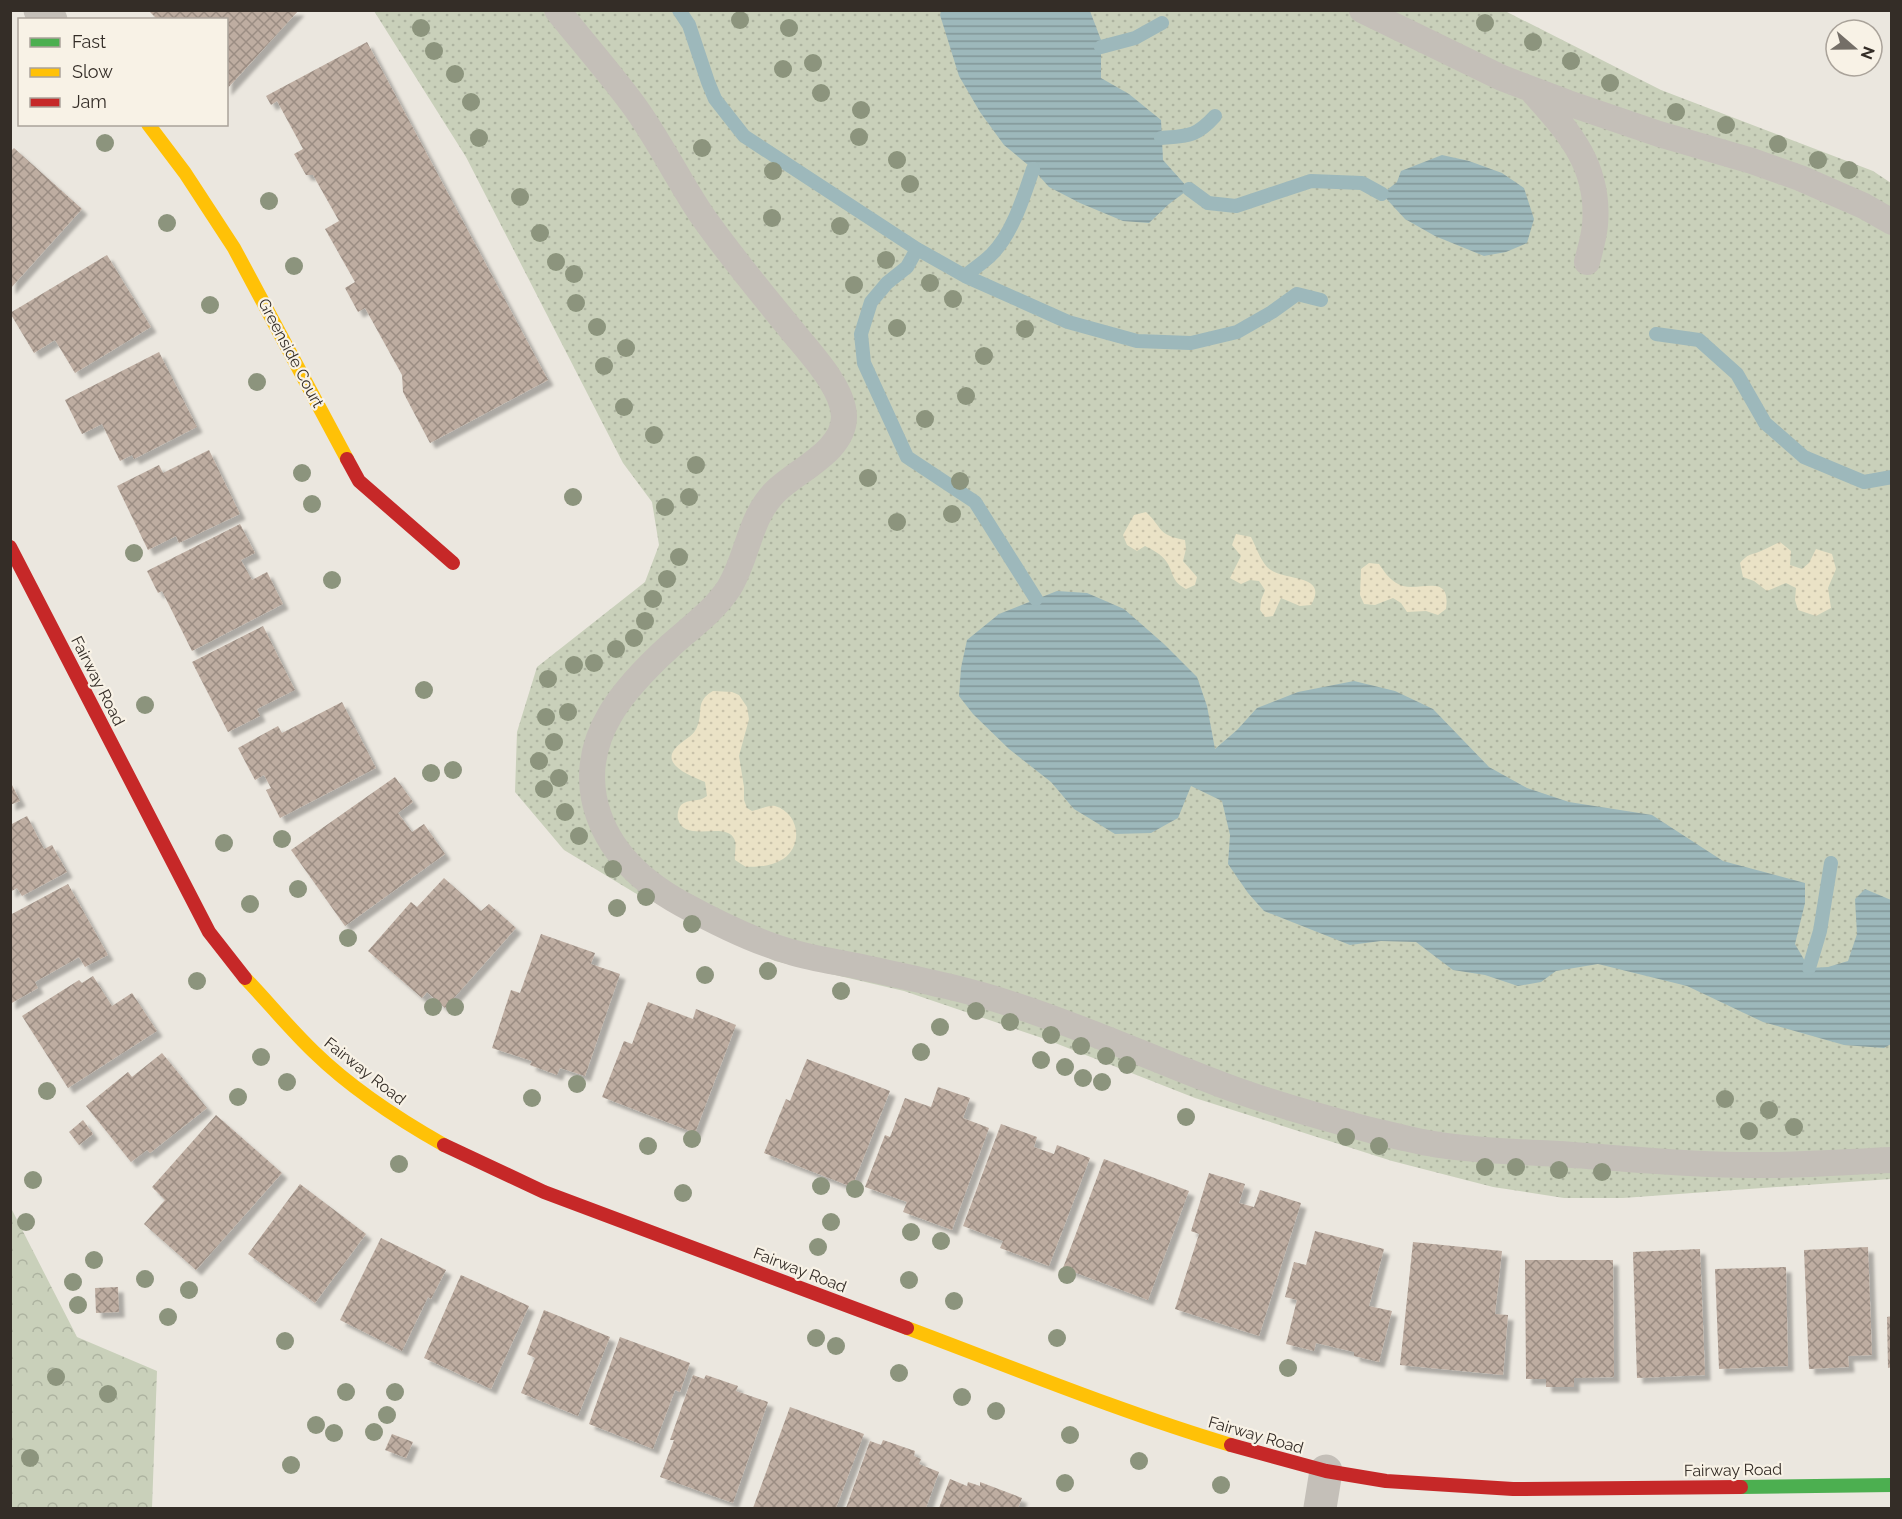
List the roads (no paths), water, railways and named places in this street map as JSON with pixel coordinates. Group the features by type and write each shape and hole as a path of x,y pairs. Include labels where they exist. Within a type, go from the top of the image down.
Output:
{"street":[{"name":"Greenside Court","path":"150,126 185,173 234,248 360,481 453,563"},
{"name":"Fairway Road","path":"10,547 209,932 243,976 319,1058 404,1122 451,1149 554,1196 1184,1431 1326,1471 1386,1481 1513,1490 1892,1485"},
{"path":"1320,1509 1326,1471"}],"lane":[{"path":"557,10 634,106 700,212 749,278 833,382 844,412 844,423 833,447 775,491 762,506 736,574 720,599 649,667 617,703 602,726 593,759 594,795 598,813 614,848 645,880 682,904 768,945 789,952 984,995 1055,1018 1231,1088 1330,1119 1410,1140 1510,1152 1664,1162 1752,1165 1892,1160"},
{"path":"1362,10 1502,78 1659,134 1752,161 1800,178 1864,206 1892,222"},
{"path":"1530,89 1566,129 1587,166 1595,194 1595,225 1587,262"}],"water":[{"path":"941,11 1090,11 1101,40 1101,78 1129,94 1161,120 1163,160 1189,189 1149,223 1123,221 1049,187 1033,169 1004,145 980,112 959,76 940,15"},
{"path":"1442,155 1469,161 1502,173 1524,188 1534,219 1527,243 1506,252 1484,256 1435,236 1405,219 1382,194 1397,182 1401,171"},
{"path":"1057,591 1087,593 1124,609 1197,677 1207,706 1215,749 1257,708 1298,692 1354,681 1395,691 1433,709 1489,767 1527,788 1569,802 1652,815 1723,861 1805,883 1805,903 1795,944 1809,968 1828,967 1848,961 1857,934 1855,899 1865,889 1891,900 1891,1044 1884,1048 1844,1045 1763,1022 1687,986 1598,964 1556,971 1541,982 1518,986 1485,975 1453,970 1416,942 1381,941 1350,945 1264,911 1228,864 1230,835 1222,801 1191,786 1178,818 1151,833 1115,834 1074,809 1051,782 1009,749 973,714 959,696 961,668 967,640 999,614"}],"waterway":[{"path":"679,10 689,25 715,99 744,136 917,249 965,276 1068,322 1137,341 1191,343 1237,332 1272,312 1297,294 1321,300"},
{"path":"1101,47 1135,38 1162,23"},
{"path":"1161,138 1178,137 1197,132 1215,116"},
{"path":"965,276 991,255 1005,237 1026,191 1033,169"},
{"path":"1189,189 1208,203 1236,206 1311,181 1362,183 1382,194"},
{"path":"917,249 907,267 887,283 871,302 861,334 864,363 907,457 975,502 1036,599"},
{"path":"1656,334 1699,340 1737,374 1765,423 1804,457 1864,482 1892,477"},
{"path":"1809,968 1820,931 1831,863"}]}
